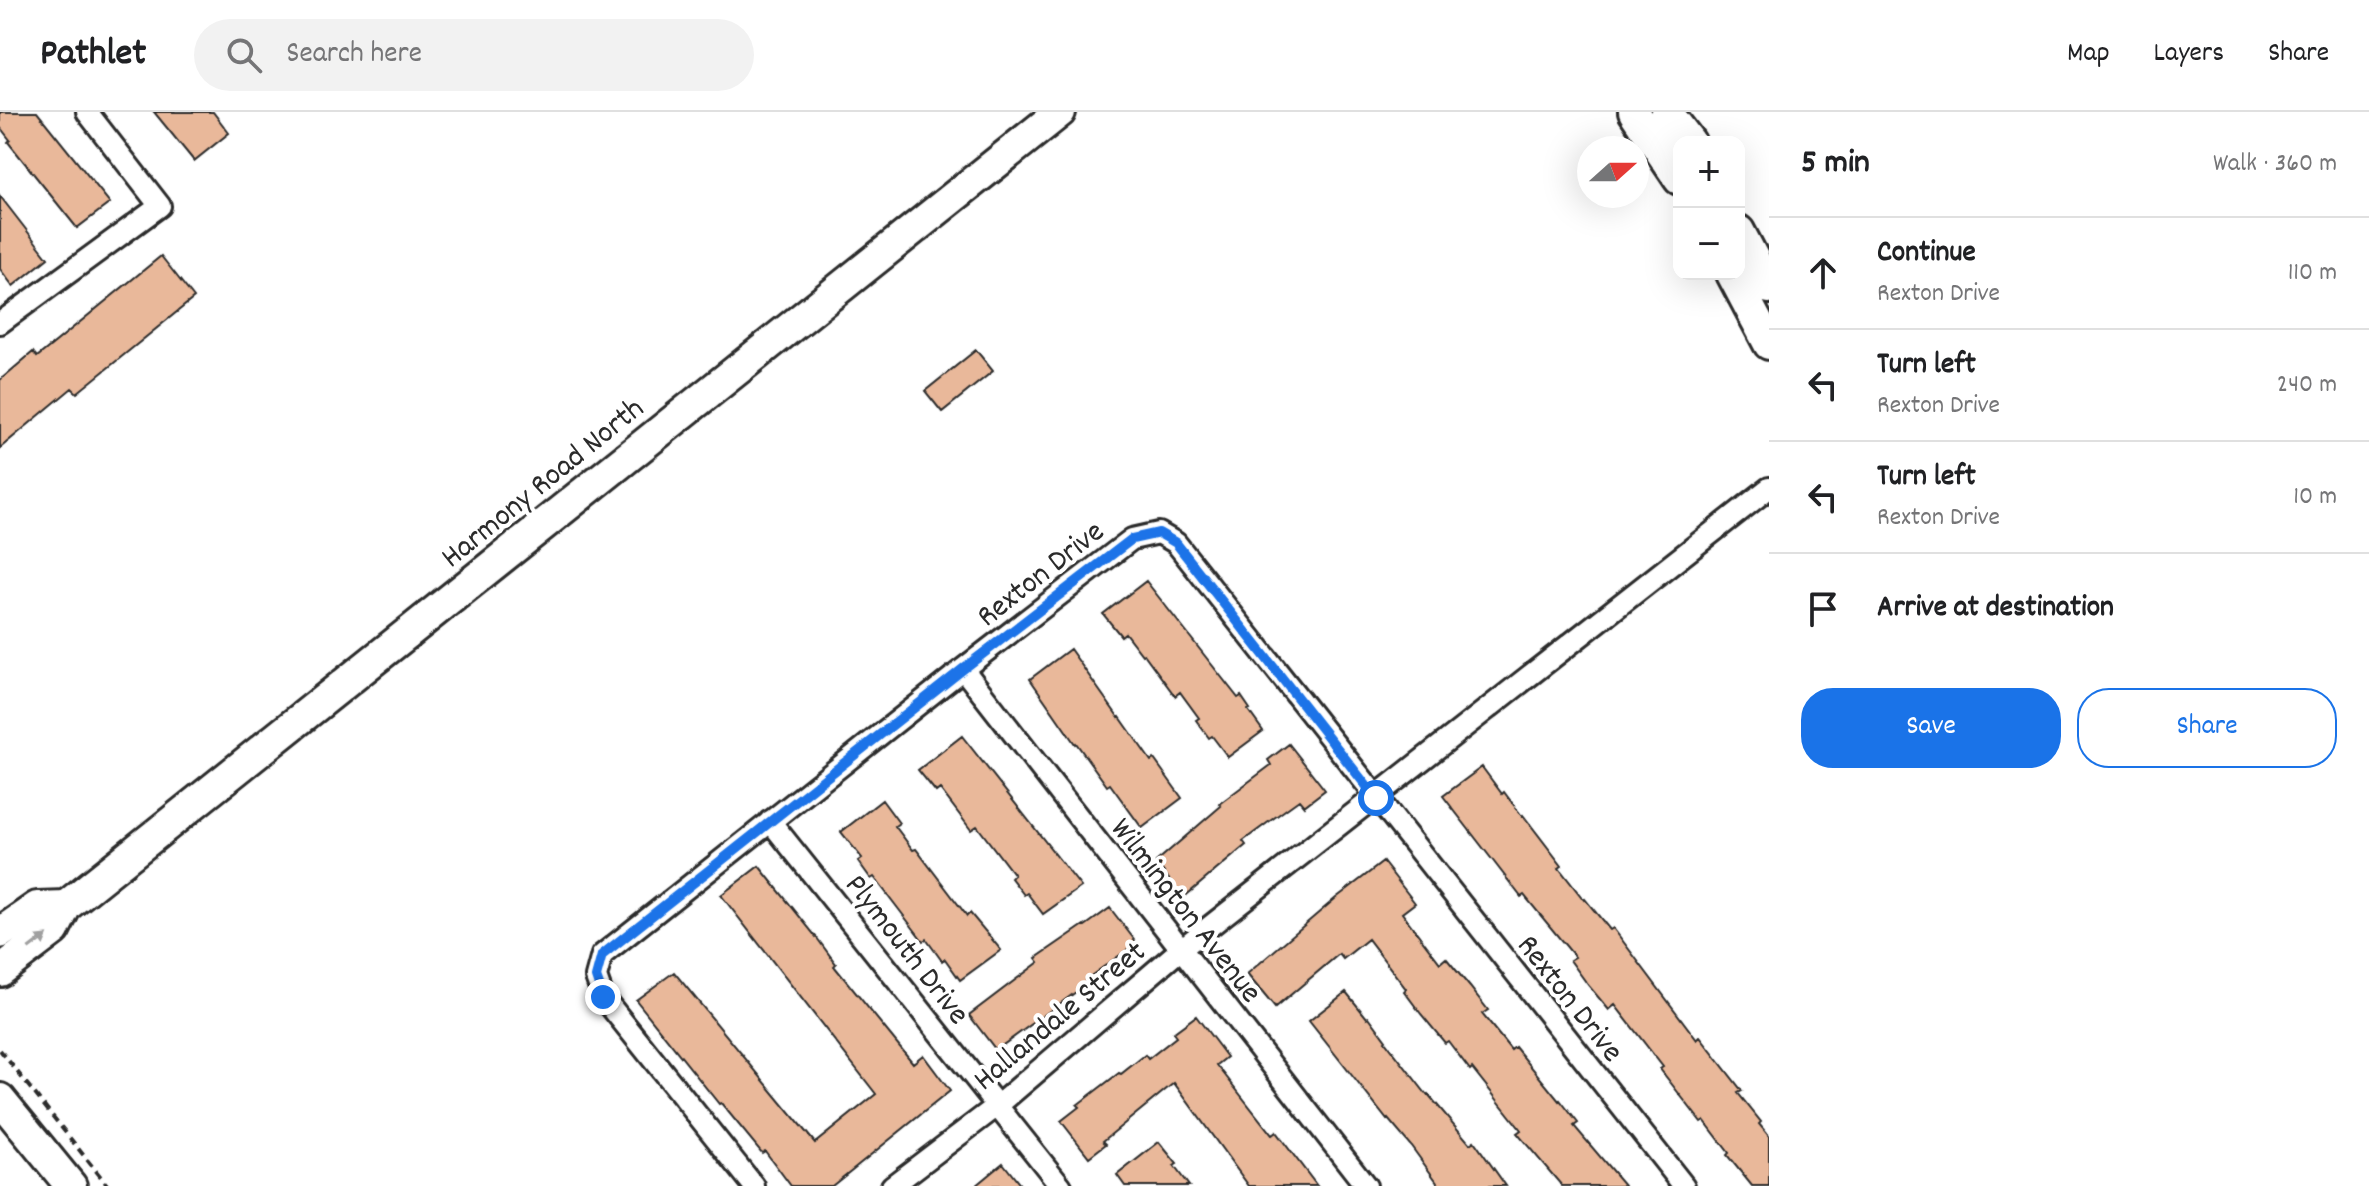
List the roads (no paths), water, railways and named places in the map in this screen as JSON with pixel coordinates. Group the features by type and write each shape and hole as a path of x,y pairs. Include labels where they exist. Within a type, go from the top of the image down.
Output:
{"main road":[{"name":"Harmony Road North","path":"0,971 54,930 66,906 1060,112"},
{"path":"1634,112 1673,170"},
{"path":"1667,112 1685,136"},
{"path":"1745,242 1769,288"},
{"path":"1735,280 1769,344"},
{"name":"Harmony Road North","path":"0,933 37,907 66,906"},
{"path":"0,1099 71,1186"}],"street":[{"path":"0,323 160,206 87,112"},
{"name":"Hallandale Street","path":"892,1186 997,1106 1181,949 1769,488"},
{"name":"Rexton Drive","path":"754,1186 603,997 596,977 602,955 1132,539 1159,533 1176,543 1684,1186"},
{"name":"Wilmington Avenue","path":"963,669 1366,1186"},
{"name":"Plymouth Drive","path":"770,821 1061,1186"}]}
